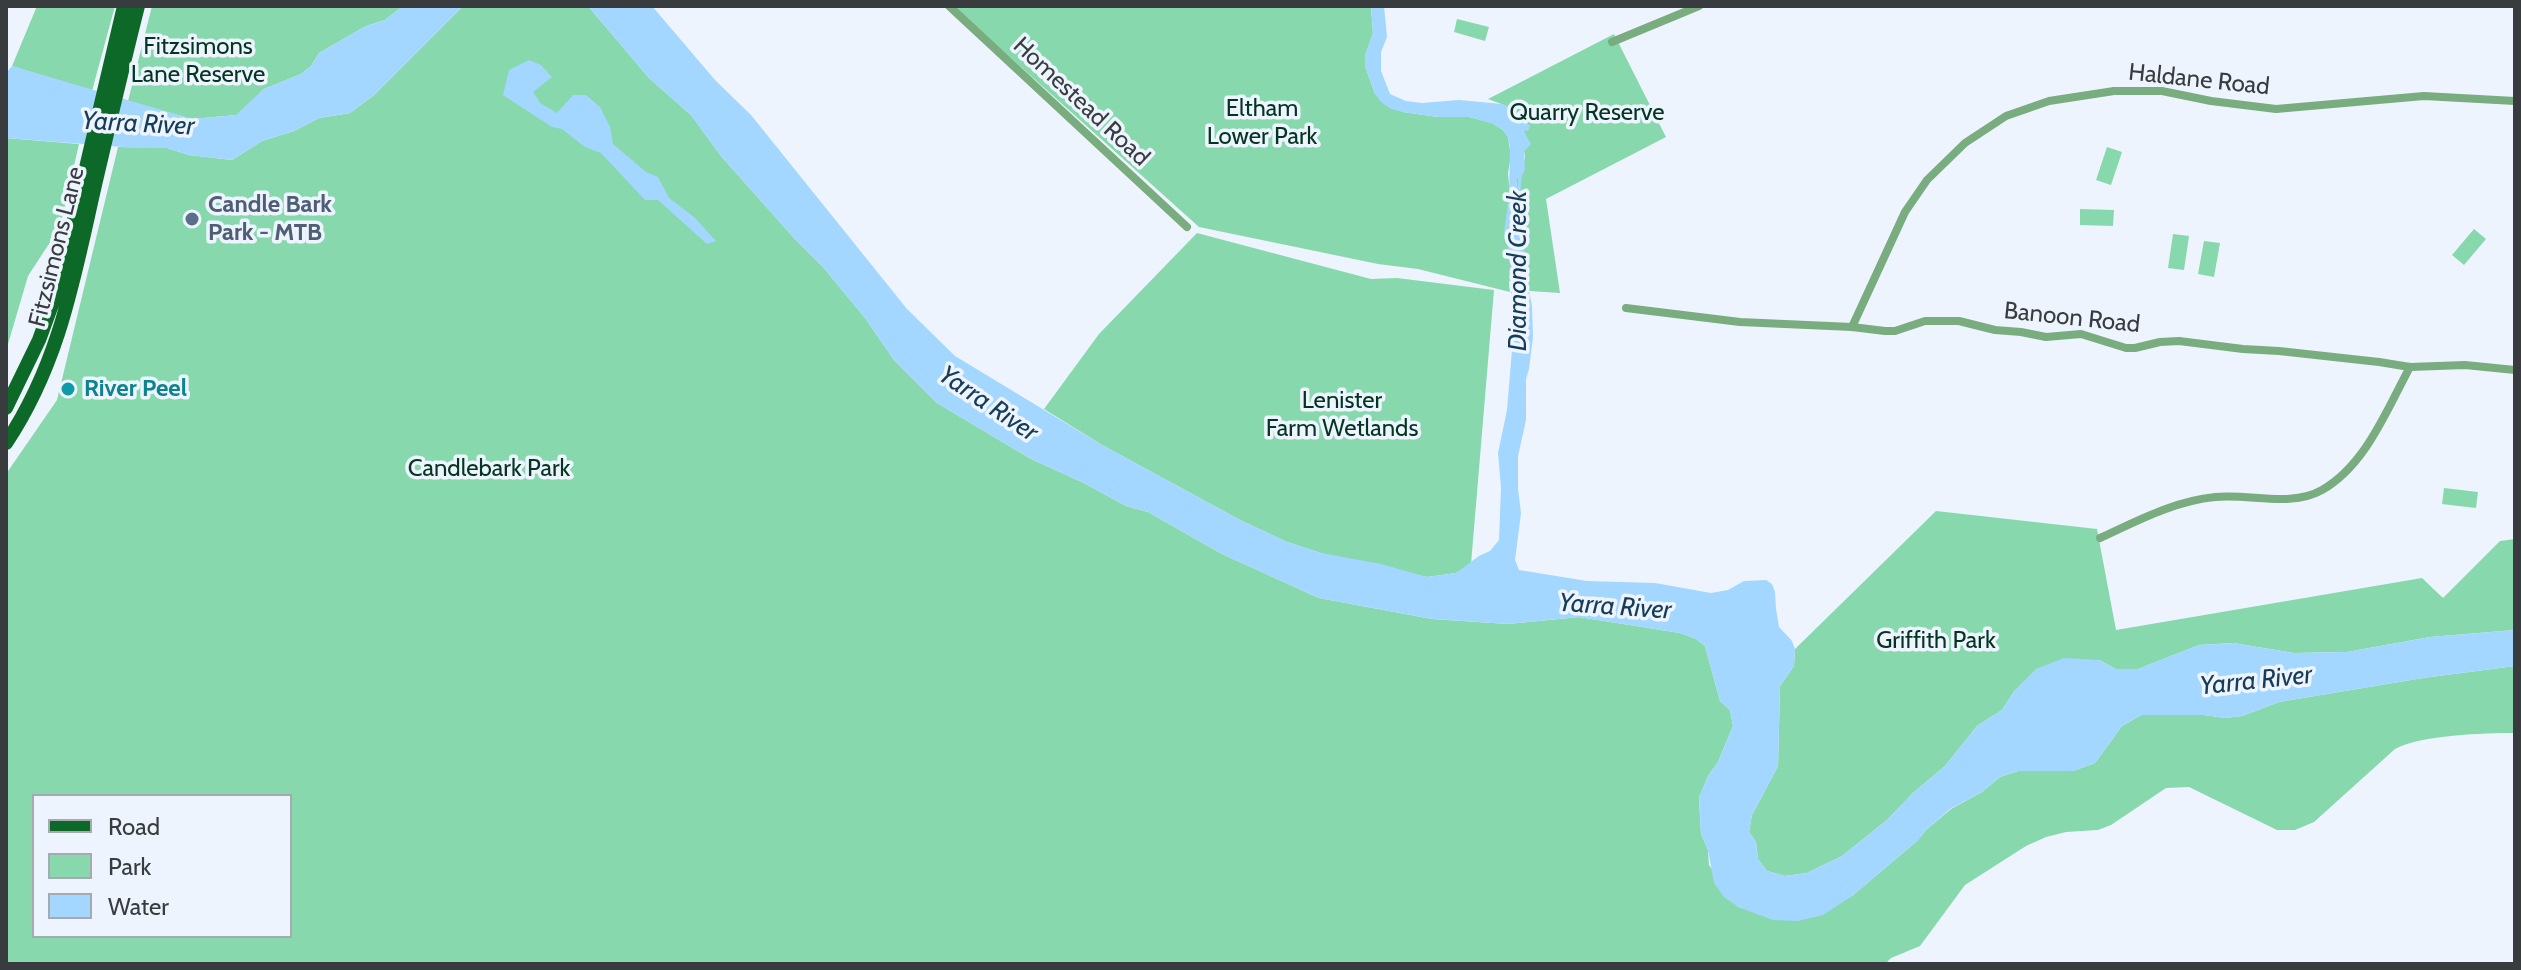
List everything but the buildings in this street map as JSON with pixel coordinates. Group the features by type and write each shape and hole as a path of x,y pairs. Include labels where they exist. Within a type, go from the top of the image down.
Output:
{"main road":[{"name":"Fitzsimons Lane","path":"6,408 48,318 88,184 116,65 124,6"},
{"name":"Fitzsimons Lane","path":"116,65 138,6"},
{"name":"Fitzsimons Lane","path":"6,443 34,393 63,324 78,269 88,184"}],"street":[{"name":"Homestead Road","path":"949,6 1187,227"},
{"path":"1612,42 1699,6"},
{"name":"Haldane Road","path":"1852,327 1905,212 1927,180 1965,143 2006,116 2049,101 2114,91 2162,91 2276,109 2424,96 2515,101"},
{"name":"Banoon Road","path":"1626,308 1740,322 1895,331 1925,321 1959,321 2046,337 2081,334 2126,348 2179,341 2410,367 2465,365 2515,370"},
{"path":"2100,538 2186,503 2234,496 2292,499 2321,490 2358,458 2410,367"}],"green space":[{"path":"37,6 115,6 92,91 12,66"},
{"name":"Fitzsimons Lane Reserve","path":"152,6 403,6 385,20 366,26 319,53 301,74 264,89 237,115 192,119 128,101"},
{"name":"Candlebark Park","path":"463,6 588,6 649,78 691,115 721,156 823,267 865,318 894,360 937,403 1031,459 1126,506 1148,512 1222,554 1319,598 1432,619 1508,624 1579,617 1680,633 1696,639 1705,646 1720,701 1730,710 1733,726 1699,798 1701,834 1708,850 1709,865 1738,907 1749,910 1852,896 1951,809 1982,792 2000,777 2018,771 2073,771 2095,763 2122,726 2141,715 2242,716 2279,702 2515,666 2515,733 2470,734 2406,744 2395,749 2314,822 2295,830 2277,830 2189,787 2166,788 2111,825 2098,830 2066,832 2026,846 1965,885 1920,946 1891,958 1885,964 6,964 6,474 57,400 118,147 167,148 189,155 232,160 262,141 294,131 319,118 350,113 374,95"},
{"name":"Eltham Lower Park","path":"953,6 1371,6 1373,33 1365,66 1375,94 1403,112 1469,117 1492,123 1508,137 1511,156 1506,223 1512,275 1510,292 1418,269 1378,264 1199,227"},
{"path":"1457,19 1489,27 1485,41 1454,32"},
{"name":"Quarry Reserve","path":"1614,34 1666,137 1546,199 1560,293 1529,291 1523,261 1524,240 1516,179 1525,158 1524,150 1530,144 1512,108 1488,99"},
{"path":"6,138 79,144 60,227 28,276 6,351"},
{"path":"2107,147 2122,152 2111,185 2096,180"},
{"path":"2080,209 2114,210 2113,226 2080,225"},
{"path":"2474,229 2486,239 2464,265 2452,255"},
{"name":"Lenister Farm Wetlands","path":"1197,233 1371,279 1397,278 1494,290 1471,564 1456,573 1427,577 1321,553 1287,542 1102,445 1044,409 1099,334"},
{"path":"2173,234 2189,236 2184,270 2168,268"},
{"path":"2204,241 2220,243 2214,277 2198,274"},
{"path":"2444,488 2478,492 2476,508 2442,504"},
{"name":"Griffith Park","path":"1936,511 2097,529 2116,630 2422,578 2443,598 2500,541 2515,539 2515,630 2430,637 2347,652 2294,653 2233,643 2199,645 2138,669 2116,669 2099,660 2015,690 2002,710 1977,726 1945,766 1887,820 1842,856 1807,873 1785,876 1767,871 1758,859 1756,842 1749,832 1752,815 1778,766 1780,686 1794,666 1795,649"}],"water":[{"name":"Yarra River","path":"403,6 463,6 374,95 350,113 319,118 294,131 262,141 232,160 189,155 167,148 6,138 6,73 12,66 192,119 236,115 264,89 301,74 319,53 366,26 385,20"},
{"name":"Yarra River","path":"588,6 652,6 715,80 751,115 907,309 955,356 1102,445 1240,520 1287,542 1321,553 1381,564 1427,577 1456,573 1490,551 1499,540 1501,488 1498,453 1507,410 1515,314 1510,255 1504,233 1510,146 1503,130 1491,123 1469,117 1403,112 1381,102 1365,66 1365,56 1373,33 1371,6 1384,6 1387,37 1381,52 1381,71 1390,94 1406,101 1422,103 1459,100 1502,104 1512,108 1530,126 1524,132 1531,144 1524,151 1525,169 1521,178 1516,179 1533,337 1526,379 1526,420 1518,456 1521,513 1515,560 1519,570 1587,581 1655,583 1711,593 1728,590 1744,581 1766,580 1772,584 1779,627 1795,649 1794,666 1780,686 1778,766 1752,815 1749,832 1756,842 1758,859 1767,871 1785,876 1807,873 1842,856 1887,820 1945,766 1977,726 2002,710 2015,690 2036,669 2064,658 2099,660 2116,669 2138,669 2199,645 2233,643 2294,653 2347,652 2430,637 2515,630 2515,666 2279,702 2242,716 2141,715 2122,726 2095,763 2073,771 2018,771 2000,777 1982,792 1950,809 1852,896 1823,915 1798,921 1773,920 1738,907 1724,897 1714,883 1708,850 1701,834 1699,798 1733,726 1730,710 1720,701 1705,646 1696,639 1680,633 1579,617 1508,624 1432,619 1319,598 1222,554 1148,512 1126,506 1031,459 937,403 894,360 865,318 823,267 721,156 691,115 649,78"},
{"path":"529,60 541,65 552,77 533,92 540,103 557,113 573,95 586,95 600,107 610,127 613,144 646,172 658,177 669,198 694,217 716,241 707,244 658,200 645,200 601,153 585,147 562,129 552,127 503,95 509,70"}],"waterway":[{"name":"Diamond Creek","path":"1518,202 1520,178"}],"place":[{"name":"Candle Bark Park - MTB","path":"192,219"},
{"name":"River Peel","path":"68,389"}]}
